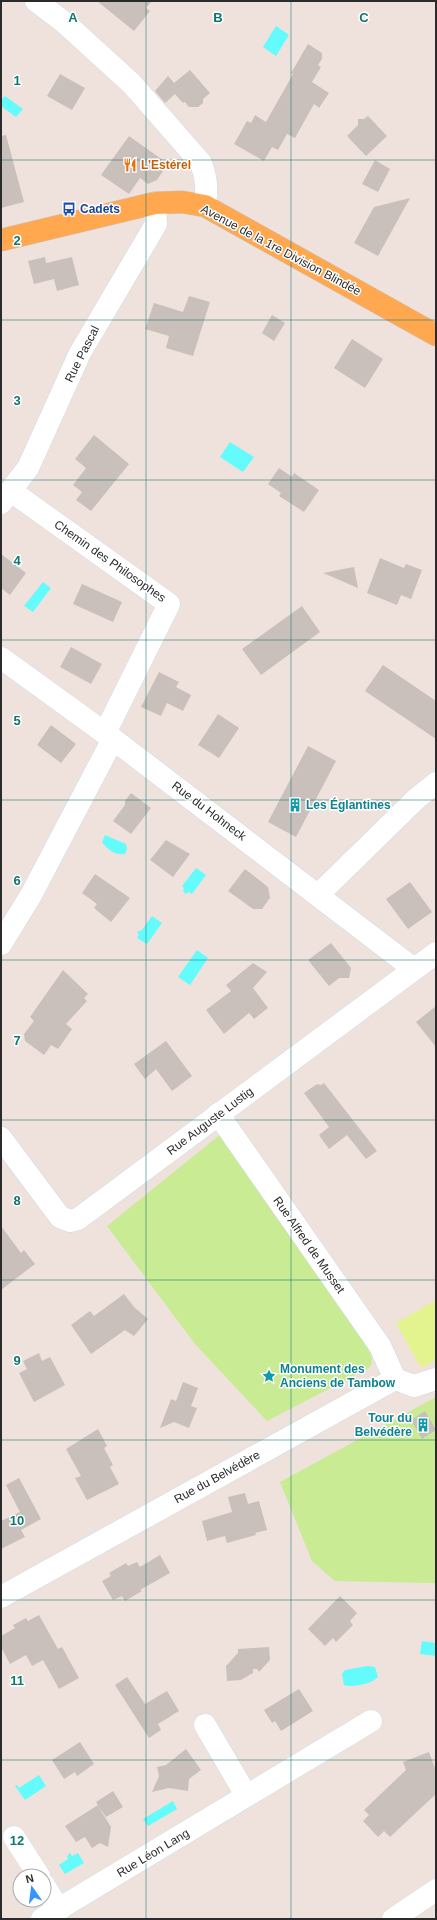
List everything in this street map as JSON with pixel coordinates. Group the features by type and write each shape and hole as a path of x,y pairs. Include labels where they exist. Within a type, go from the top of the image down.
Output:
{"main road":[{"name":"Avenue de la 1re Division Blindée","path":"1,240 155,203 182,202 205,206 436,335"}],"street":[{"path":"36,1 64,23 132,84 200,163 206,178 205,206"},
{"name":"Rue Pascal","path":"6,497 28,468 80,353 156,224 155,203"},
{"name":"Chemin des Philosophes","path":"1,944 32,895 109,736 169,604 6,497"},
{"name":"Rue du Hohneck","path":"1,658 109,736 318,895 428,963"},
{"path":"318,895 416,799 436,783"},
{"name":"Rue Auguste Lustig","path":"1,1138 60,1217 70,1221 78,1219 114,1194 218,1114 428,963"},
{"name":"Rue Alfred de Musset","path":"218,1114 380,1346 395,1379"},
{"path":"395,1379 414,1386 436,1379"},
{"name":"Rue du Belvédère","path":"1,1597 395,1379"},
{"name":"Rue Léon Lang","path":"51,1914 371,1721"},
{"path":"205,1725 246,1795"},
{"path":"14,1837 34,1868"},
{"path":"393,1919 436,1890"}],"green space":[{"path":"222,1133 362,1337 371,1355 372,1363 369,1368 267,1421 195,1344 107,1226"},
{"path":"436,1300 436,1360 421,1368 396,1323"},
{"path":"436,1397 436,1583 335,1581 312,1561 280,1482"}],"water":[{"path":"276,26 289,35 276,56 263,47"},
{"path":"5,96 23,109 16,117 1,106 1,100"},
{"path":"230,442 254,457 243,472 220,457"},
{"path":"43,582 51,588 33,612 24,606"},
{"path":"105,835 126,844 127,849 125,854 115,853 106,847 102,842"},
{"path":"196,868 206,875 192,894 189,892 185,894 182,886"},
{"path":"152,916 162,923 147,944 137,938 139,935 137,932 142,930"},
{"path":"197,950 208,958 190,985 178,977"},
{"path":"422,1641 436,1643 436,1656 420,1654"},
{"path":"367,1666 375,1667 378,1677 371,1682 362,1685 344,1685 342,1674 345,1670"},
{"path":"39,1775 46,1786 25,1800 15,1786 17,1785 19,1788"},
{"path":"173,1801 177,1809 148,1826 143,1819"},
{"path":"70,1853 72,1856 78,1853 84,1863 65,1874 59,1865 68,1859 67,1856"}],"building":[{"path":"97,1 152,1 146,8 150,11 134,31"},
{"path":"308,44 322,53 322,59 318,65 321,67 312,82 329,93 319,108 314,104 295,138 287,134 278,150 272,147 264,161 234,144 247,121 251,123 255,115 266,122 293,74 291,73"},
{"path":"190,70 210,93 203,99 203,103 198,107 189,107 175,94 165,103 155,91 168,76 174,83"},
{"path":"60,74 85,88 72,110 47,96"},
{"path":"368,116 387,136 366,156 347,136 358,125 358,119 364,119"},
{"path":"6,135 24,202 1,208 1,136"},
{"path":"129,136 164,161 163,171 157,180 148,184 140,178 129,194 101,175"},
{"path":"375,160 390,169 378,192 362,184"},
{"path":"410,198 378,256 354,243 374,207"},
{"path":"45,257 46,263 72,257 79,285 57,291 54,279 34,284 28,261"},
{"path":"189,296 210,302 193,356 166,348 169,336 145,329 154,303 183,312"},
{"path":"272,315 285,323 274,341 262,333"},
{"path":"352,339 383,359 365,388 334,368"},
{"path":"94,435 129,464 91,511 76,500 82,492 73,485 86,468 75,459"},
{"path":"279,468 292,477 294,473 319,490 304,512 279,496 281,493 268,484"},
{"path":"1,554 26,573 10,595 1,588"},
{"path":"380,558 404,568 406,564 422,570 411,599 401,595 397,605 367,593"},
{"path":"354,567 358,588 323,573"},
{"path":"82,584 122,602 113,622 73,604"},
{"path":"302,606 320,632 261,675 242,649"},
{"path":"71,647 102,664 91,684 60,667"},
{"path":"383,665 436,701 436,739 365,691"},
{"path":"159,672 179,682 176,687 191,695 183,711 167,703 161,716 141,707"},
{"path":"218,714 239,728 219,758 198,745"},
{"path":"51,725 76,744 61,763 37,745"},
{"name":"Les Églantines","path":"308,746 336,761 296,837 268,822"},
{"path":"131,793 151,808 131,834 113,821 125,805 125,801"},
{"path":"166,840 190,854 173,877 150,860"},
{"path":"245,869 268,887 270,898 262,909 253,909 228,891"},
{"path":"95,874 130,898 111,922 94,908 97,904 82,893"},
{"path":"410,882 432,912 408,929 386,899"},
{"path":"331,943 351,968 349,978 339,978 329,986 308,960"},
{"path":"253,963 267,972 253,988 268,1008 254,1019 249,1013 224,1034 206,1010 231,991 226,985"},
{"path":"63,970 88,994 84,998 87,1001 66,1024 72,1029 58,1049 51,1045 44,1055 25,1041 24,1034 34,1021 30,1017"},
{"path":"436,1006 436,1047 416,1022"},
{"path":"166,1041 192,1076 172,1091 156,1069 145,1079 134,1064"},
{"path":"324,1083 377,1151 366,1159 347,1135 329,1149 319,1135 329,1127 304,1093 317,1084 321,1085"},
{"path":"1,1226 21,1253 24,1250 35,1264 1,1290"},
{"path":"124,1294 134,1307 148,1319 134,1336 125,1330 91,1354 71,1325 90,1311 94,1316"},
{"path":"39,1353 42,1361 50,1357 65,1385 34,1402 19,1373 27,1369 23,1361"},
{"path":"183,1382 198,1388 191,1406 197,1408 189,1428 174,1422 160,1428 171,1399 176,1401"},
{"name":"Tour du Belvédère","path":"425,1411 436,1430 422,1439 411,1420"},
{"path":"98,1429 107,1446 104,1448 113,1465 110,1467 119,1484 87,1500 75,1478 81,1476 66,1449"},
{"path":"19,1478 41,1519 21,1530 25,1537 1,1549 1,1521 20,1512 6,1485"},
{"path":"245,1493 248,1504 259,1501 267,1530 255,1533 256,1535 227,1543 225,1536 207,1541 202,1521 232,1512 228,1497"},
{"path":"160,1555 170,1573 140,1590 142,1591 125,1601 122,1596 113,1600 102,1581 111,1576 109,1573 126,1563 128,1566 137,1562 140,1567"},
{"path":"340,1596 357,1613 350,1621 353,1625 336,1642 333,1638 325,1646 308,1629"},
{"path":"39,1615 58,1649 62,1647 79,1678 59,1689 43,1660 32,1666 26,1655 10,1664 1,1647 1,1636 15,1628 13,1625 26,1618 28,1621"},
{"path":"269,1647 270,1660 259,1672 257,1669 253,1669 253,1673 241,1680 227,1681 226,1666 238,1653 238,1649"},
{"path":"127,1677 145,1704 167,1691 179,1711 158,1724 161,1730 149,1738 115,1685"},
{"path":"299,1689 313,1711 281,1731 275,1721 272,1723 264,1710"},
{"path":"80,1742 94,1764 77,1776 75,1772 64,1779 52,1760"},
{"path":"186,1749 201,1770 189,1779 188,1791 169,1788 152,1792 159,1776 157,1767 166,1765"},
{"path":"429,1752 436,1771 436,1794 390,1837 384,1831 378,1837 363,1821 369,1815 364,1810 406,1770 403,1762"},
{"path":"113,1791 123,1807 106,1817 98,1806 111,1827 108,1847 100,1843 92,1848 85,1837 76,1842 65,1826 98,1805 96,1802"}],"place":[{"name":"L’Estérel","path":"130,165"},
{"name":"Cadets","path":"69,209"},
{"name":"Les Églantines","path":"295,805"},
{"name":"Monument des Anciens de Tambow","path":"269,1376"},
{"name":"Tour du Belvédère","path":"423,1425"}]}
